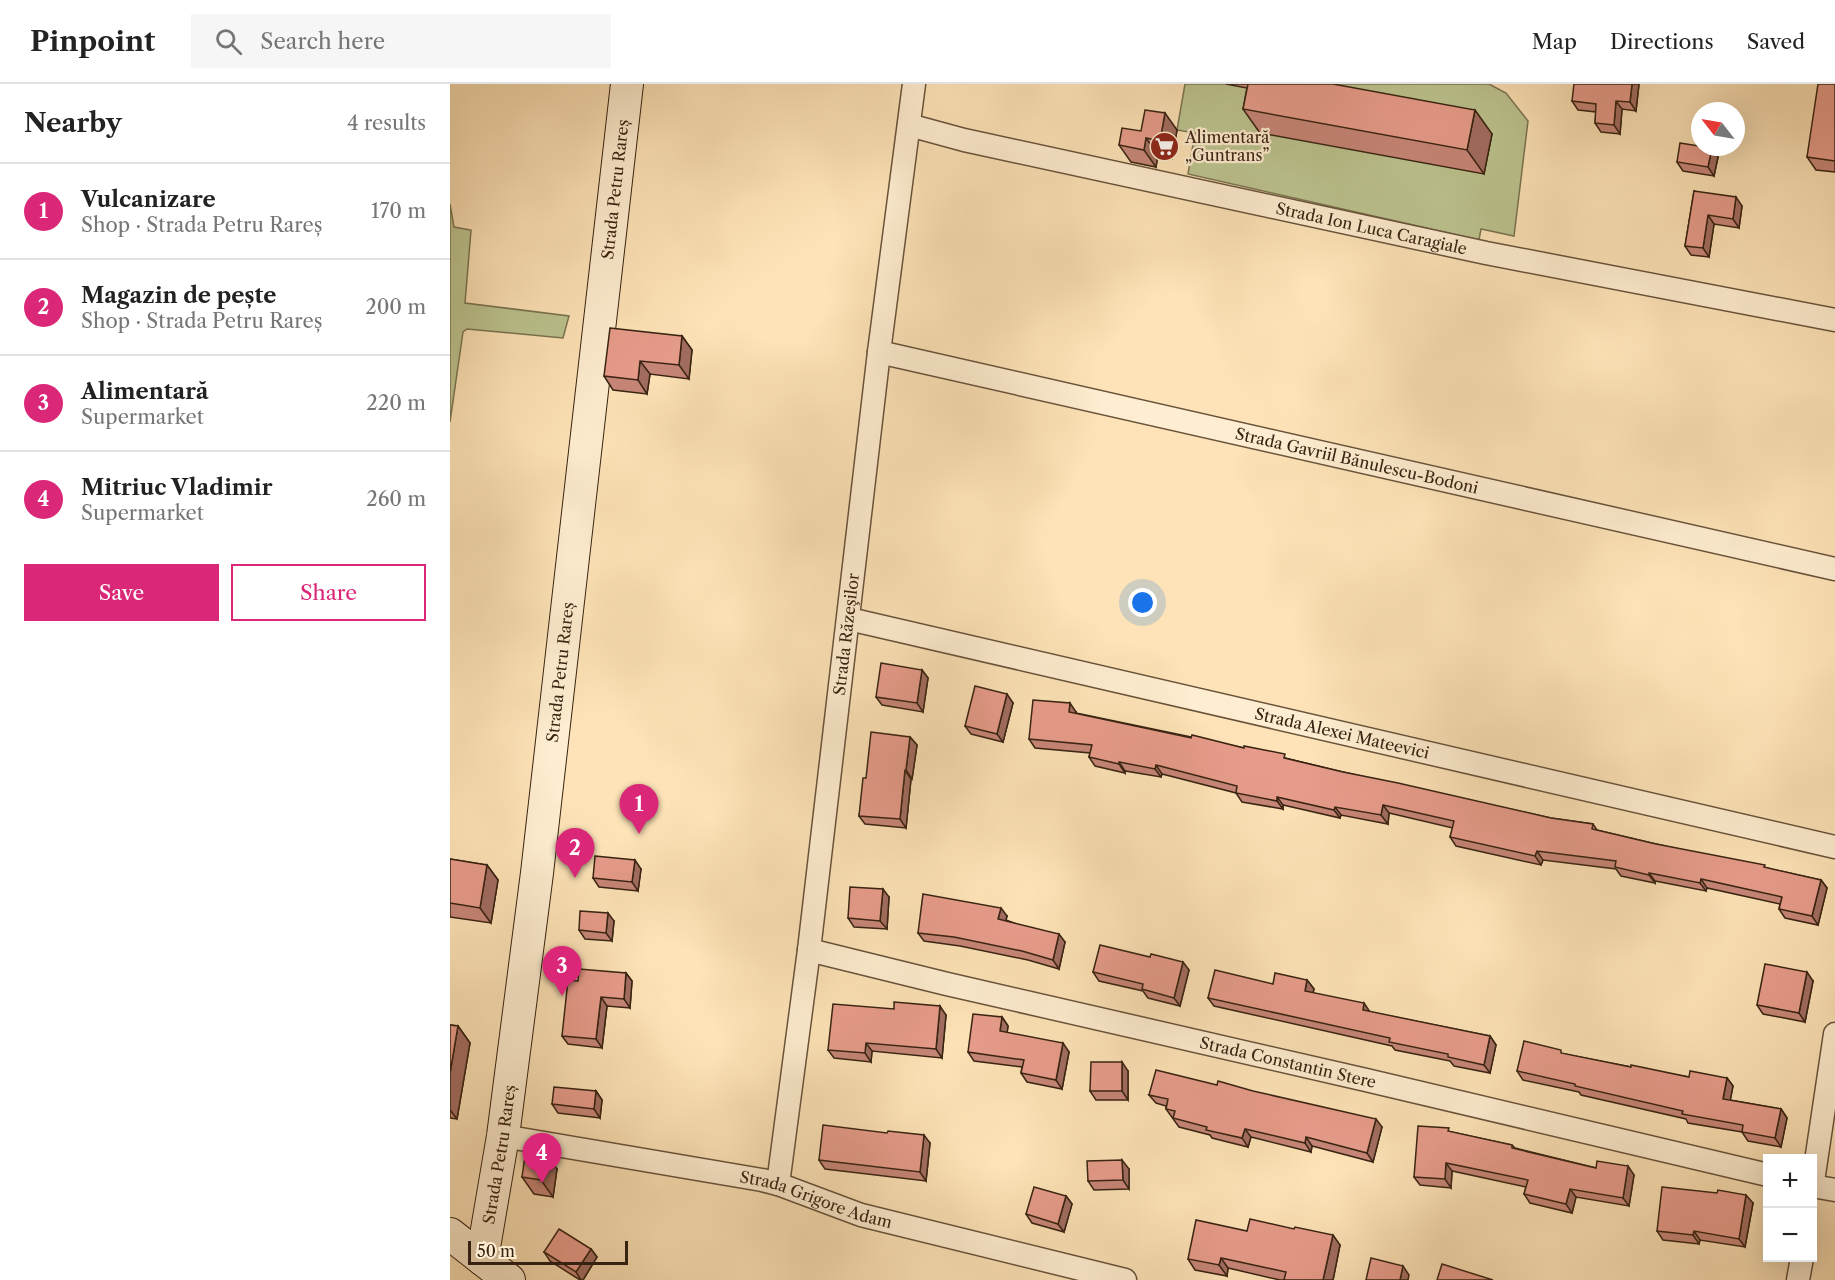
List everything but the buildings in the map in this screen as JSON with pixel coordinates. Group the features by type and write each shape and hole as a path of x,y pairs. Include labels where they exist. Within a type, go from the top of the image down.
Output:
{"main road":[{"name":"Strada Petru Rareș","path":"482,1259 503,1136 537,873 627,84"},
{"path":"452,1241 482,1259 509,1280"}],"street":[{"name":"Strada Răzeşilor","path":"778,1184 809,950 879,352 914,84"},
{"name":"Strada Ion Luca Caragiale","path":"909,125 964,140 1475,250 1835,320"},
{"name":"Strada Gavriil Bănulescu-Bodoni","path":"879,352 1835,569"},
{"name":"Strada Alexei Mateevici","path":"849,620 1835,847"},
{"name":"Strada Constantin Stere","path":"809,950 1763,1174"},
{"path":"1817,1158 1835,1034"},
{"name":"Strada Grigore Adam","path":"503,1136 734,1174 778,1184 861,1215 1125,1280"},
{"path":"1817,1187 1835,1190"},
{"path":"1798,1280 1801,1262"}],"green space":[{"path":"1185,84 1489,84 1506,93 1528,121 1514,236 1481,229 1479,240 1188,174 1195,133 1177,130"},
{"path":"450,204 454,227 471,230 465,303 569,316 563,338 467,329 463,332 450,422"}],"place":[{"name":"Alimentară „Guntrans”","path":"1164,146"},
{"name":"Vulcanizare","path":"639,834"},
{"name":"Magazin de pește","path":"575,878"},
{"name":"Alimentară","path":"562,996"},
{"name":"Mitriuc Vladimir","path":"542,1183"}]}
